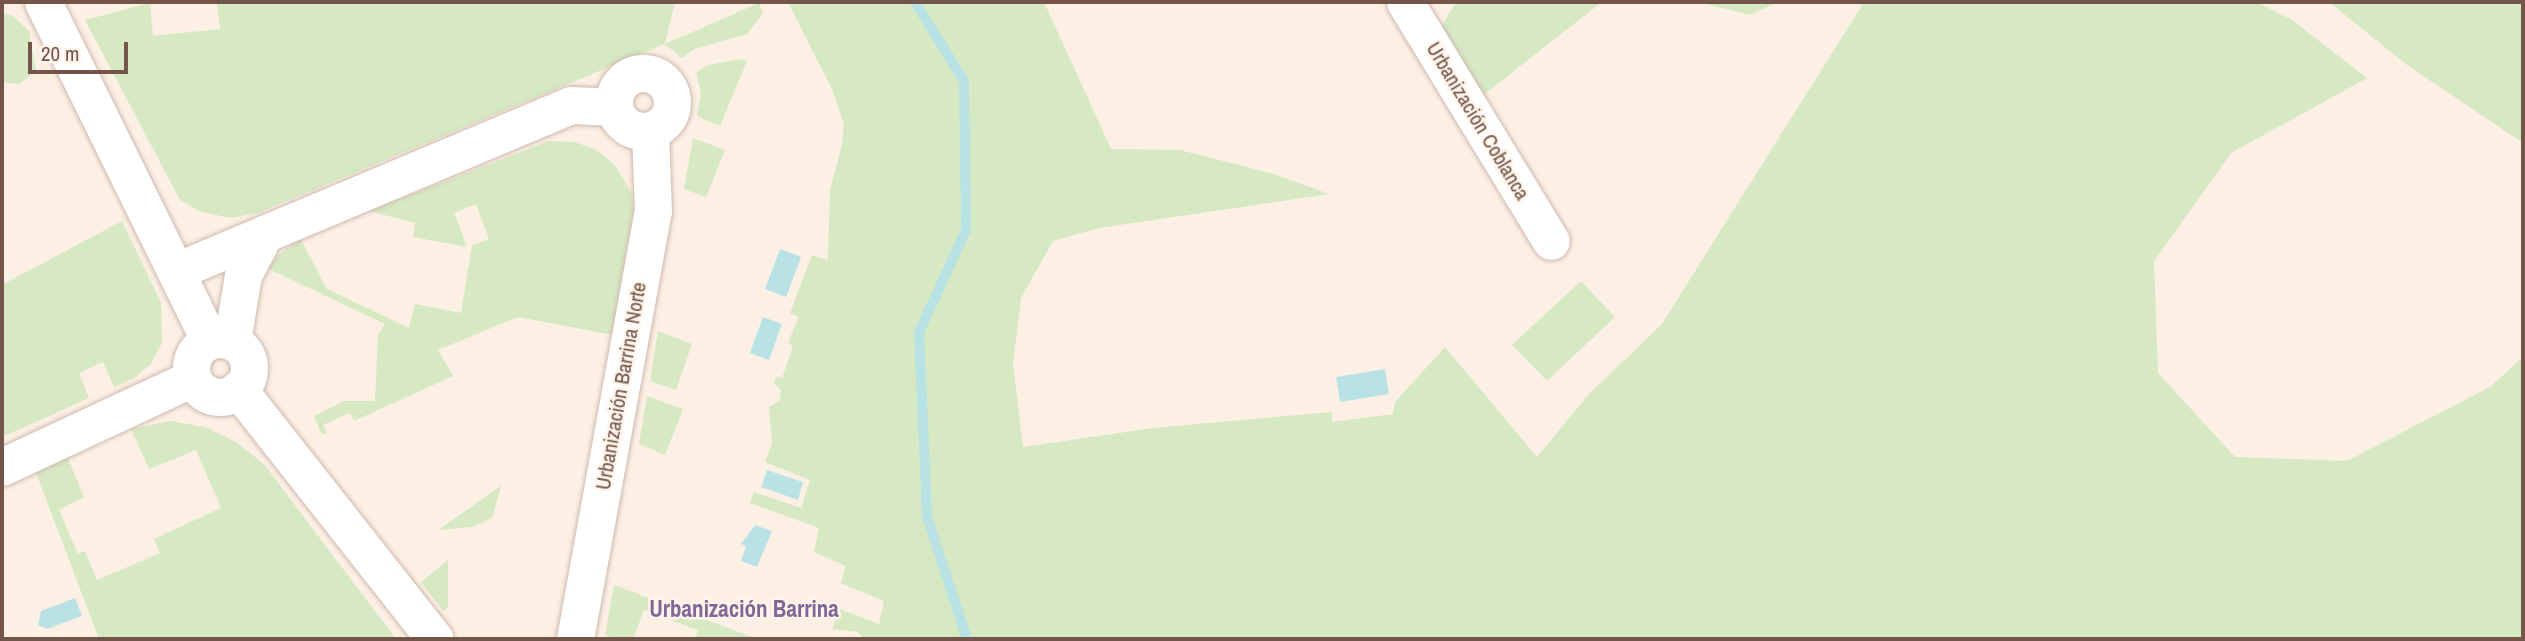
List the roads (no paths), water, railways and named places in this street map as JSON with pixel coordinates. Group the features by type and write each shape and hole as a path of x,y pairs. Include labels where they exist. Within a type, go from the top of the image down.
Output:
{"street":[{"path":"34,2 43,2 176,271 220,341 248,357 248,381 231,397 208,396 191,379 192,356 220,341 243,275 265,233"},
{"name":"Urbanización Coblanca","path":"1405,2 1551,241"},
{"path":"635,73 654,74 668,87 673,104 666,122 650,132 632,130 617,118 614,107 620,83 635,73"},
{"path":"176,271 571,105 614,107"},
{"name":"Urbanización Barrina Norte","path":"575,639 653,211 650,132"},
{"path":"2,467 191,379"},
{"path":"238,389 435,639"}],"water":[{"path":"780,249 801,257 786,297 765,289"},
{"path":"763,317 782,324 769,360 750,353"},
{"path":"1385,369 1389,394 1340,402 1336,377"},
{"path":"767,470 803,482 798,500 761,487"},
{"path":"755,525 772,531 757,567 741,561 746,546 741,544"},
{"path":"75,598 82,616 47,629 38,625 41,611"}],"waterway":[{"path":"915,2 964,81 966,230 919,332 927,517 967,639"}],"district":[{"name":"Urbanización Barrina","path":"744,609"}]}
